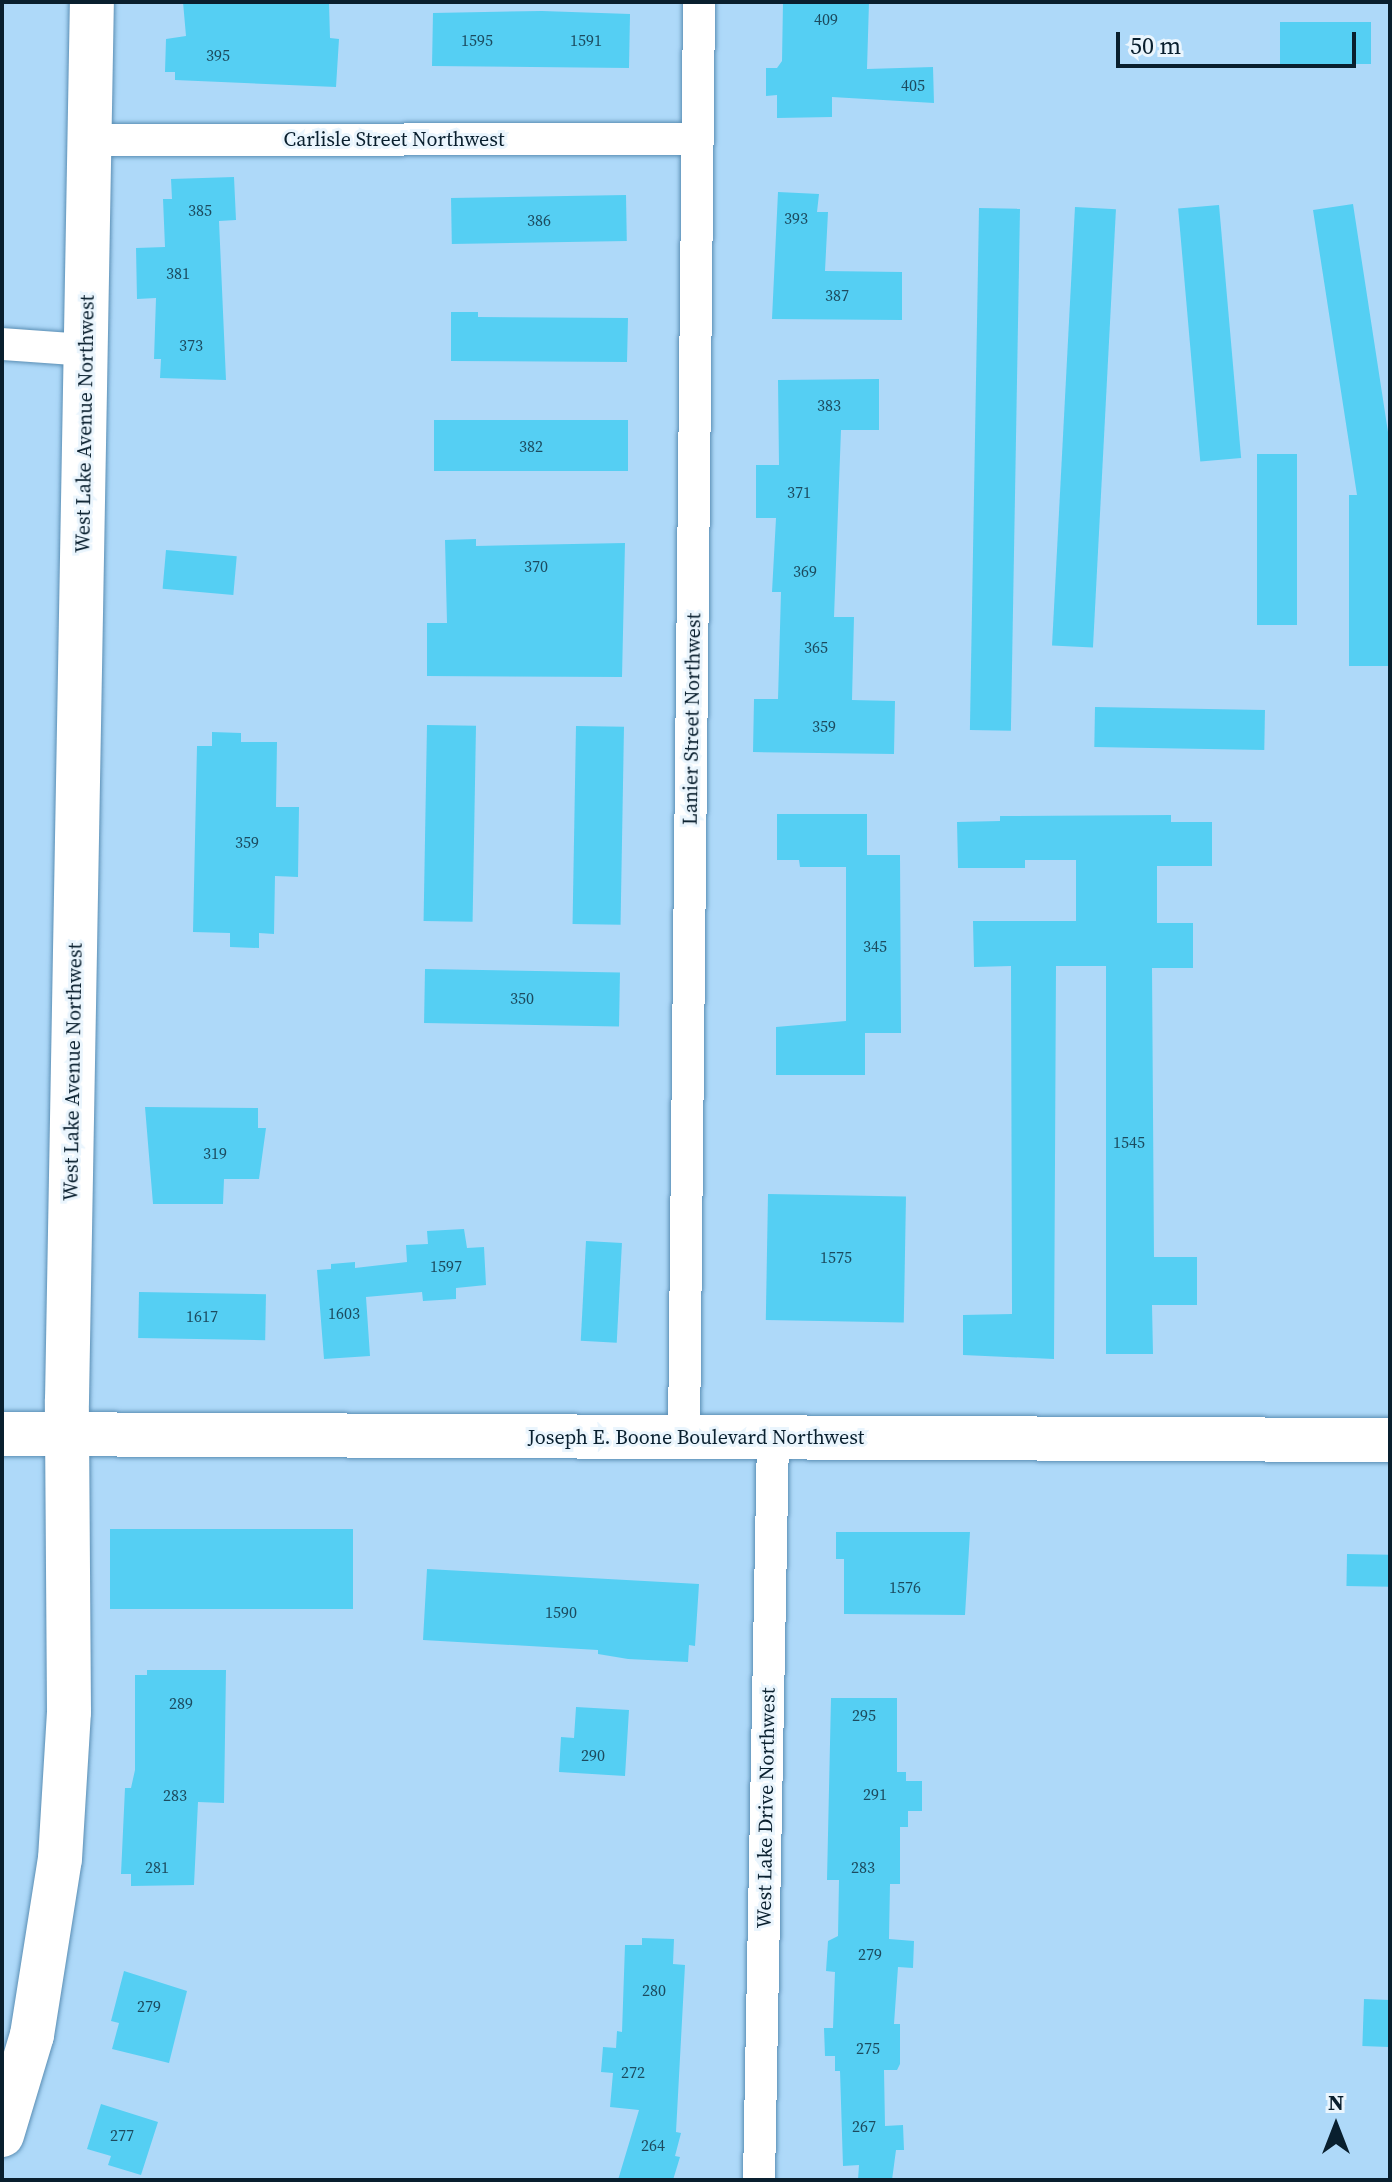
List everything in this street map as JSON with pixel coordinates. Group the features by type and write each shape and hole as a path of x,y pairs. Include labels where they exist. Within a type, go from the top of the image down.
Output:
{"street":[{"name":"West Lake Avenue Northwest","path":"2,2135 32,2035 60,1859 69,1712 67,1434 92,2"},
{"name":"Lanier Street Northwest","path":"684,1436 699,2"},
{"name":"Carlisle Street Northwest","path":"89,140 698,139"},
{"path":"2,344 86,350"},
{"name":"Joseph E. Boone Boulevard Northwest","path":"2,1434 1390,1440"},
{"name":"West Lake Drive Northwest","path":"759,2180 773,1437"}],"building":[{"path":"183,2 329,2 330,38 339,39 336,87 175,80 175,72 165,72 166,39 186,36"},
{"path":"783,2 869,2 867,69 933,67 934,103 832,97 832,117 777,118 777,95 766,96 766,68 777,68 782,61"},
{"path":"542,11 630,14 629,68 432,66 433,13"},
{"path":"1280,22 1371,22 1371,64 1280,64"},
{"path":"234,177 236,220 219,221 226,380 160,378 161,359 154,359 156,298 137,299 136,248 165,247 163,199 172,199 171,179"},
{"path":"778,192 819,194 817,212 828,212 825,271 902,272 902,320 772,319"},
{"path":"626,195 627,241 452,244 451,198"},
{"path":"1353,204 1390,445 1389,666 1349,666 1349,495 1357,495 1313,210"},
{"path":"1219,205 1241,458 1200,462 1178,209"},
{"path":"1075,207 1116,209 1093,648 1052,645"},
{"path":"979,208 1020,209 1011,731 970,730"},
{"path":"451,312 478,312 478,317 628,318 627,362 451,361"},
{"path":"879,379 879,430 841,430 834,617 854,617 852,700 895,701 894,754 753,752 754,699 778,699 781,592 772,592 776,518 756,518 756,465 779,465 778,380"},
{"path":"434,420 628,420 628,471 434,471"},
{"path":"1257,454 1297,454 1297,625 1257,625"},
{"path":"476,539 476,546 625,543 622,677 427,676 427,623 447,623 445,540"},
{"path":"166,550 237,556 233,595 163,589"},
{"path":"1095,707 1265,710 1264,750 1094,747"},
{"path":"427,725 476,726 473,922 424,921"},
{"path":"576,726 624,727 621,925 573,924"},
{"path":"212,732 241,733 241,742 277,742 276,807 299,807 298,877 275,876 274,934 259,933 259,948 230,947 230,933 193,932 197,746 212,746"},
{"path":"777,814 867,814 867,855 900,855 901,1033 865,1033 865,1075 776,1075 776,1027 846,1021 846,867 800,867 799,860 777,860"},
{"path":"1171,815 1171,822 1212,822 1212,866 1157,866 1157,923 1193,923 1193,968 1152,968 1154,1257 1197,1257 1197,1305 1152,1305 1153,1354 1106,1354 1106,966 1056,966 1054,1359 963,1355 963,1315 1012,1314 1011,966 974,967 973,921 1076,921 1076,860 1025,860 1025,868 958,868 957,822 1000,821 1000,816"},
{"path":"425,969 620,972 619,1026 424,1023"},
{"path":"145,1107 258,1108 258,1128 266,1128 259,1179 224,1179 223,1204 153,1204"},
{"path":"768,1194 906,1196 904,1322 766,1320"},
{"path":"464,1229 467,1248 484,1247 486,1285 456,1288 456,1299 423,1301 422,1292 366,1297 370,1356 324,1359 317,1270 331,1269 331,1264 355,1262 355,1268 407,1262 406,1245 428,1244 427,1231"},
{"path":"586,1241 622,1243 617,1343 581,1341"},
{"path":"139,1292 266,1294 265,1340 138,1338"},
{"path":"110,1529 353,1529 353,1609 110,1609"},
{"path":"836,1532 970,1532 965,1615 844,1614 844,1559 836,1559"},
{"path":"1347,1554 1390,1555 1389,1587 1346,1586"},
{"path":"427,1569 699,1584 695,1646 689,1645 688,1662 628,1659 598,1654 598,1650 423,1640"},
{"path":"147,1670 226,1670 224,1803 198,1802 194,1885 131,1886 131,1874 121,1874 125,1788 131,1788 135,1770 135,1675 147,1675"},
{"path":"831,1698 897,1698 897,1772 906,1772 906,1781 922,1781 922,1811 908,1811 908,1827 900,1827 900,1884 890,1884 889,1939 914,1941 913,1968 898,1967 894,2024 900,2024 900,2064 897,2070 884,2070 885,2126 903,2125 904,2150 896,2150 892,2180 858,2180 859,2165 843,2166 840,2071 835,2071 835,2056 825,2056 824,2028 833,2028 835,1972 826,1971 828,1941 838,1936 839,1880 827,1880"},
{"path":"576,1707 629,1710 625,1776 559,1772 561,1737 574,1738"},
{"path":"642,1938 674,1939 673,1964 685,1965 676,2132 681,2133 675,2156 680,2157 673,2180 618,2180 639,2110 610,2107 613,2073 601,2072 603,2047 616,2048 617,2031 622,2032 625,1945 642,1945"},
{"path":"124,1971 187,1991 169,2063 112,2049 119,2023 111,2021"},
{"path":"1364,1999 1390,2000 1388,2047 1362,2046"},
{"path":"101,2104 158,2122 141,2175 108,2165 111,2156 87,2149"}]}
